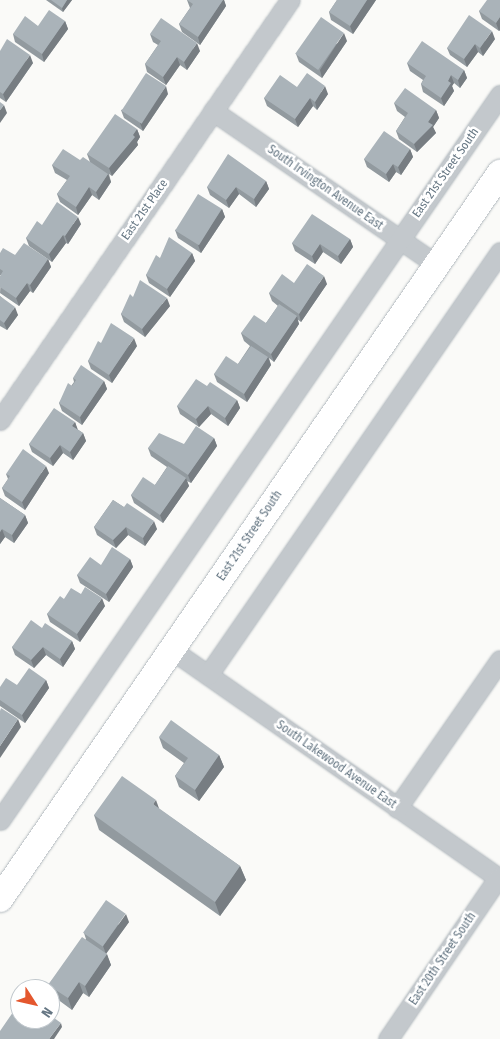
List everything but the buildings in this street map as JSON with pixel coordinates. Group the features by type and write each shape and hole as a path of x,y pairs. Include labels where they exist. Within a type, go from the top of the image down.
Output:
{"main road":[{"name":"East 21st Street South","path":"0,899 500,173"}],"street":[{"name":"East 21st Place","path":"0,420 290,0"},
{"name":"East 21st Street South","path":"0,820 500,94"},
{"name":"South Irvington Avenue East","path":"213,110 437,265"},
{"path":"208,675 500,252"},
{"name":"South Lakewood Avenue East","path":"172,650 499,879"},
{"path":"397,808 500,660"},
{"name":"East 20th Street South","path":"388,1039 499,879"}]}
